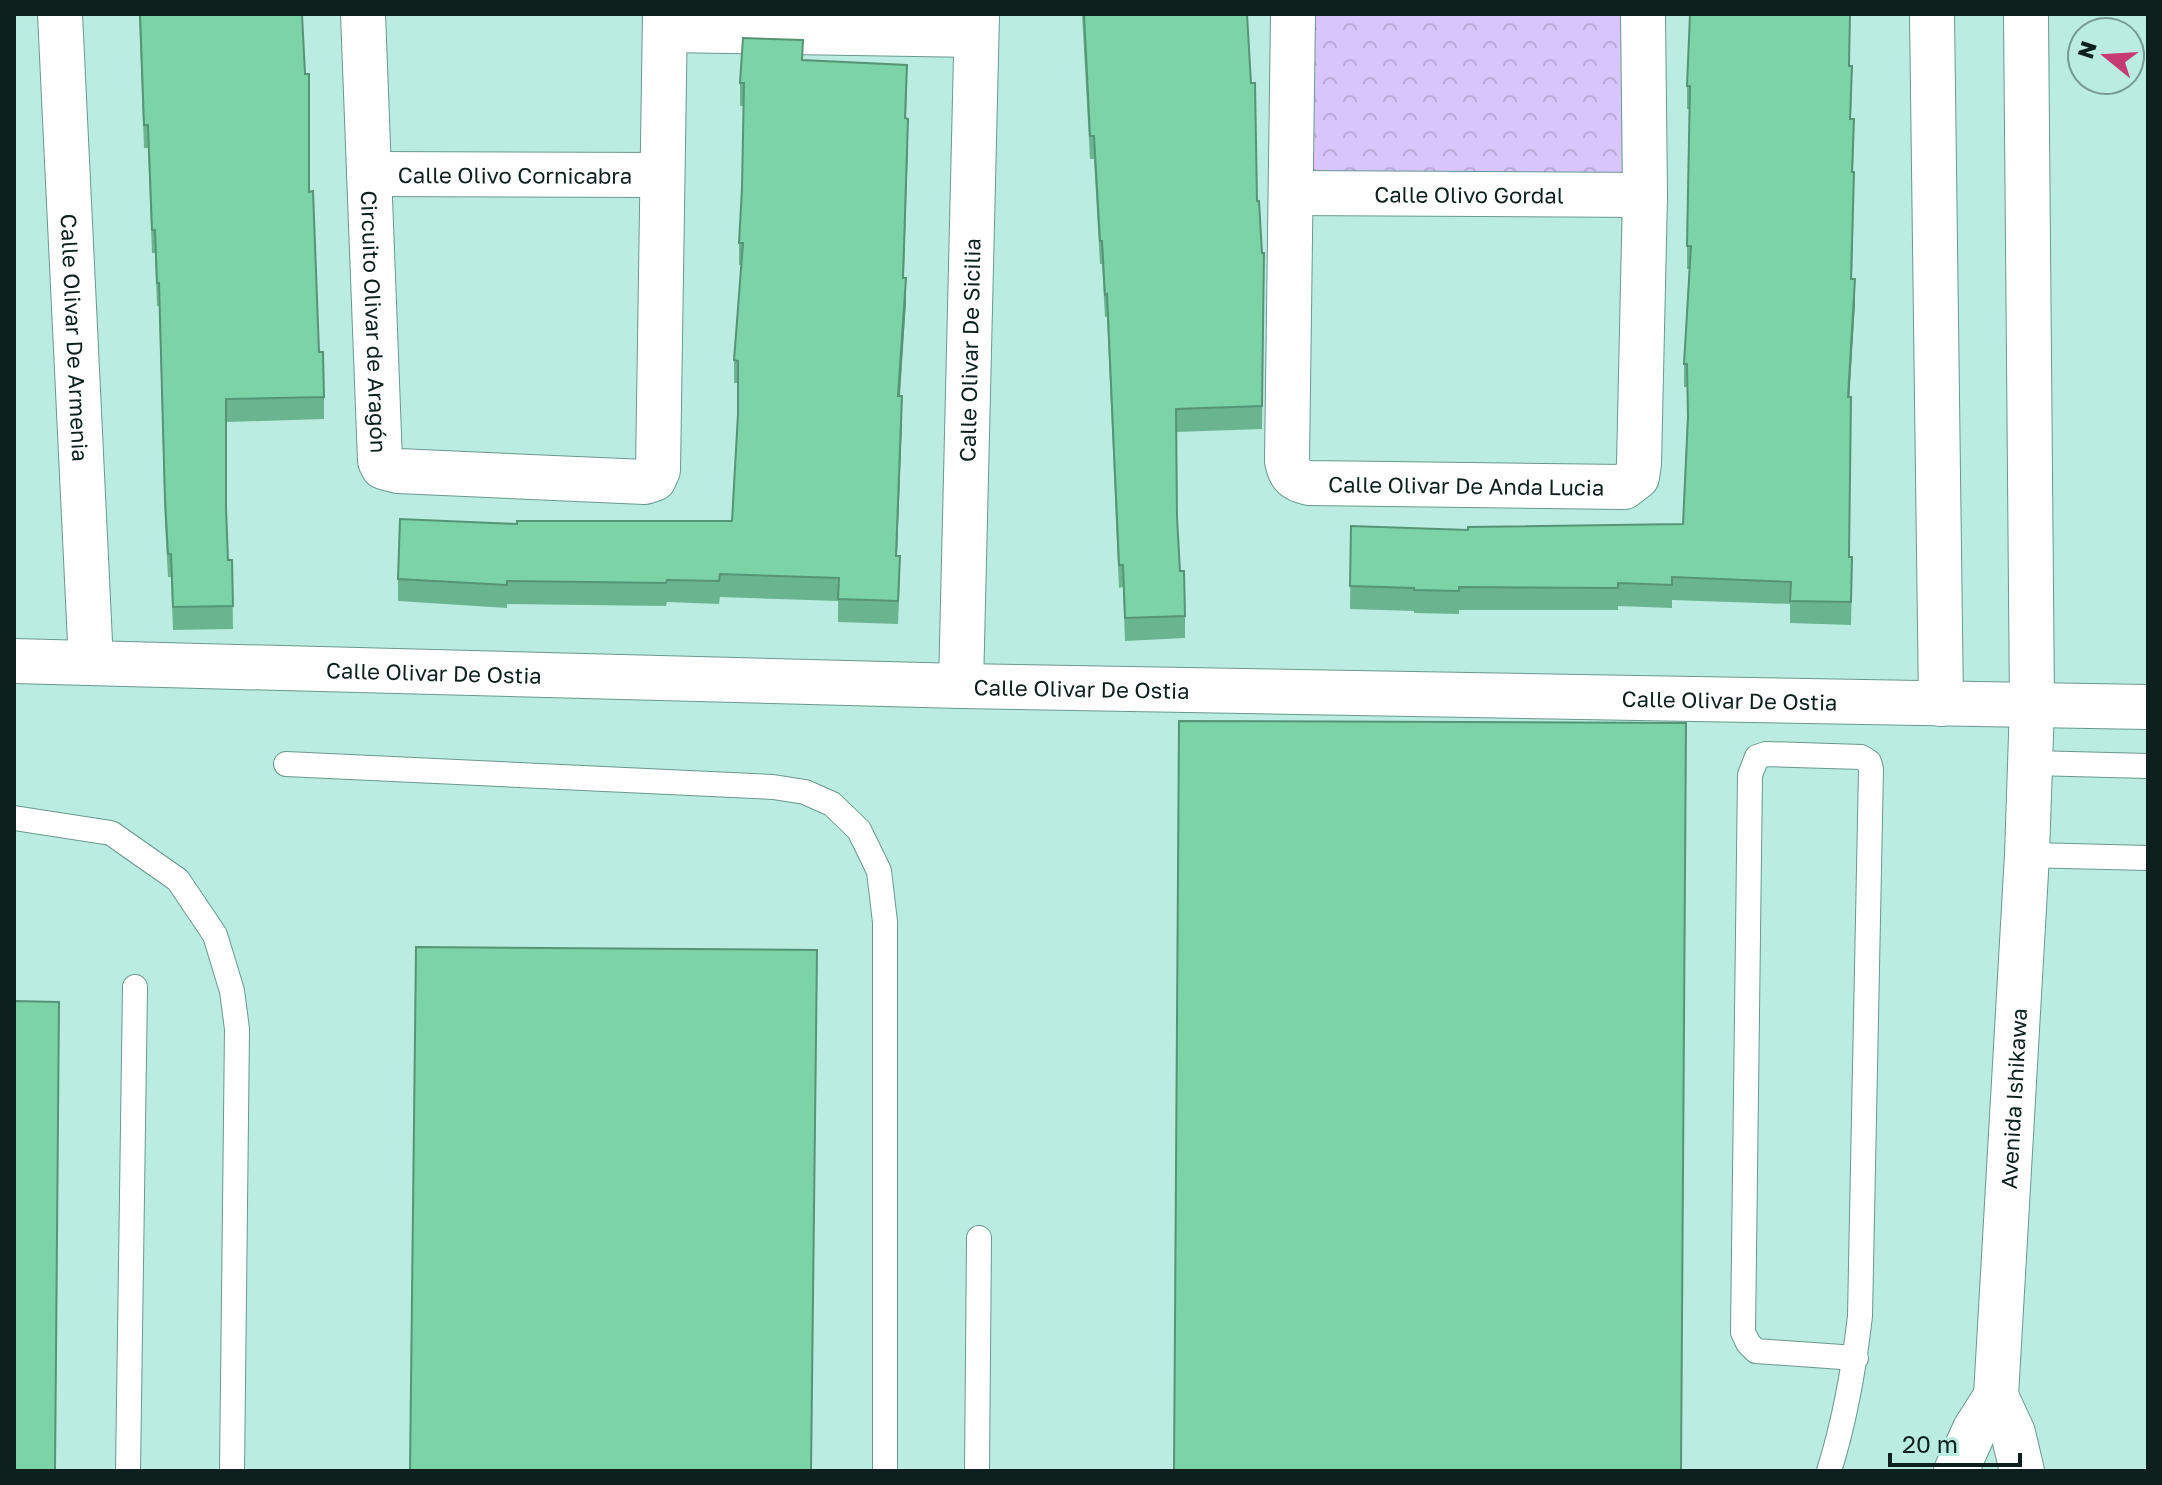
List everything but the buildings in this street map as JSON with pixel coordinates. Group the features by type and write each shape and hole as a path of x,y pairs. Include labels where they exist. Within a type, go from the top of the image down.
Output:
{"street":[{"name":"Calle Olivar De Armenia","path":"60,14 91,663"},
{"name":"Circuito Olivar de Aragón","path":"363,14 380,461 383,467 398,471 645,482 654,479 658,470 665,22"},
{"name":"Calle Olivar De Anda Lucia","path":"1293,14 1287,461 1290,474 1309,483 1624,487 1637,477 1639,464 1645,195 1643,14"},
{"path":"1932,14 1941,704"},
{"name":"Avenida Ishikawa","path":"2022,1471 2013,1433 1996,1396 2027,855 2032,705 2026,14"},
{"path":"665,22 976,25"},
{"name":"Calle Olivar De Sicilia","path":"961,686 976,25"},
{"name":"Calle Olivo Cornicabra","path":"369,174 662,175"},
{"name":"Calle Olivo Gordal","path":"1291,193 1645,195"},
{"name":"Calle Olivar De Ostia","path":"14,661 961,686 2148,707"},
{"name":"Avenida Ishikawa","path":"1956,1471 1975,1429 1996,1396"}],"lane":[{"path":"1829,1471 1844,1424 1856,1358 1860,1316 1871,769 1869,762 1861,757 1766,754 1757,757 1752,765 1743,1332 1756,1351 1856,1358"},
{"path":"286,764 773,787 805,792 832,804 859,830 879,871 885,922 885,1471"},
{"path":"2030,782 2148,766"},
{"path":"14,818 111,833 178,880 215,935 232,991 237,1029 232,1471"},
{"path":"2027,855 2148,858"},
{"path":"128,1471 135,987"},
{"path":"977,1471 979,1238"}],"green space":[{"path":"1295,14 1643,14 1645,194 1293,190"}]}
